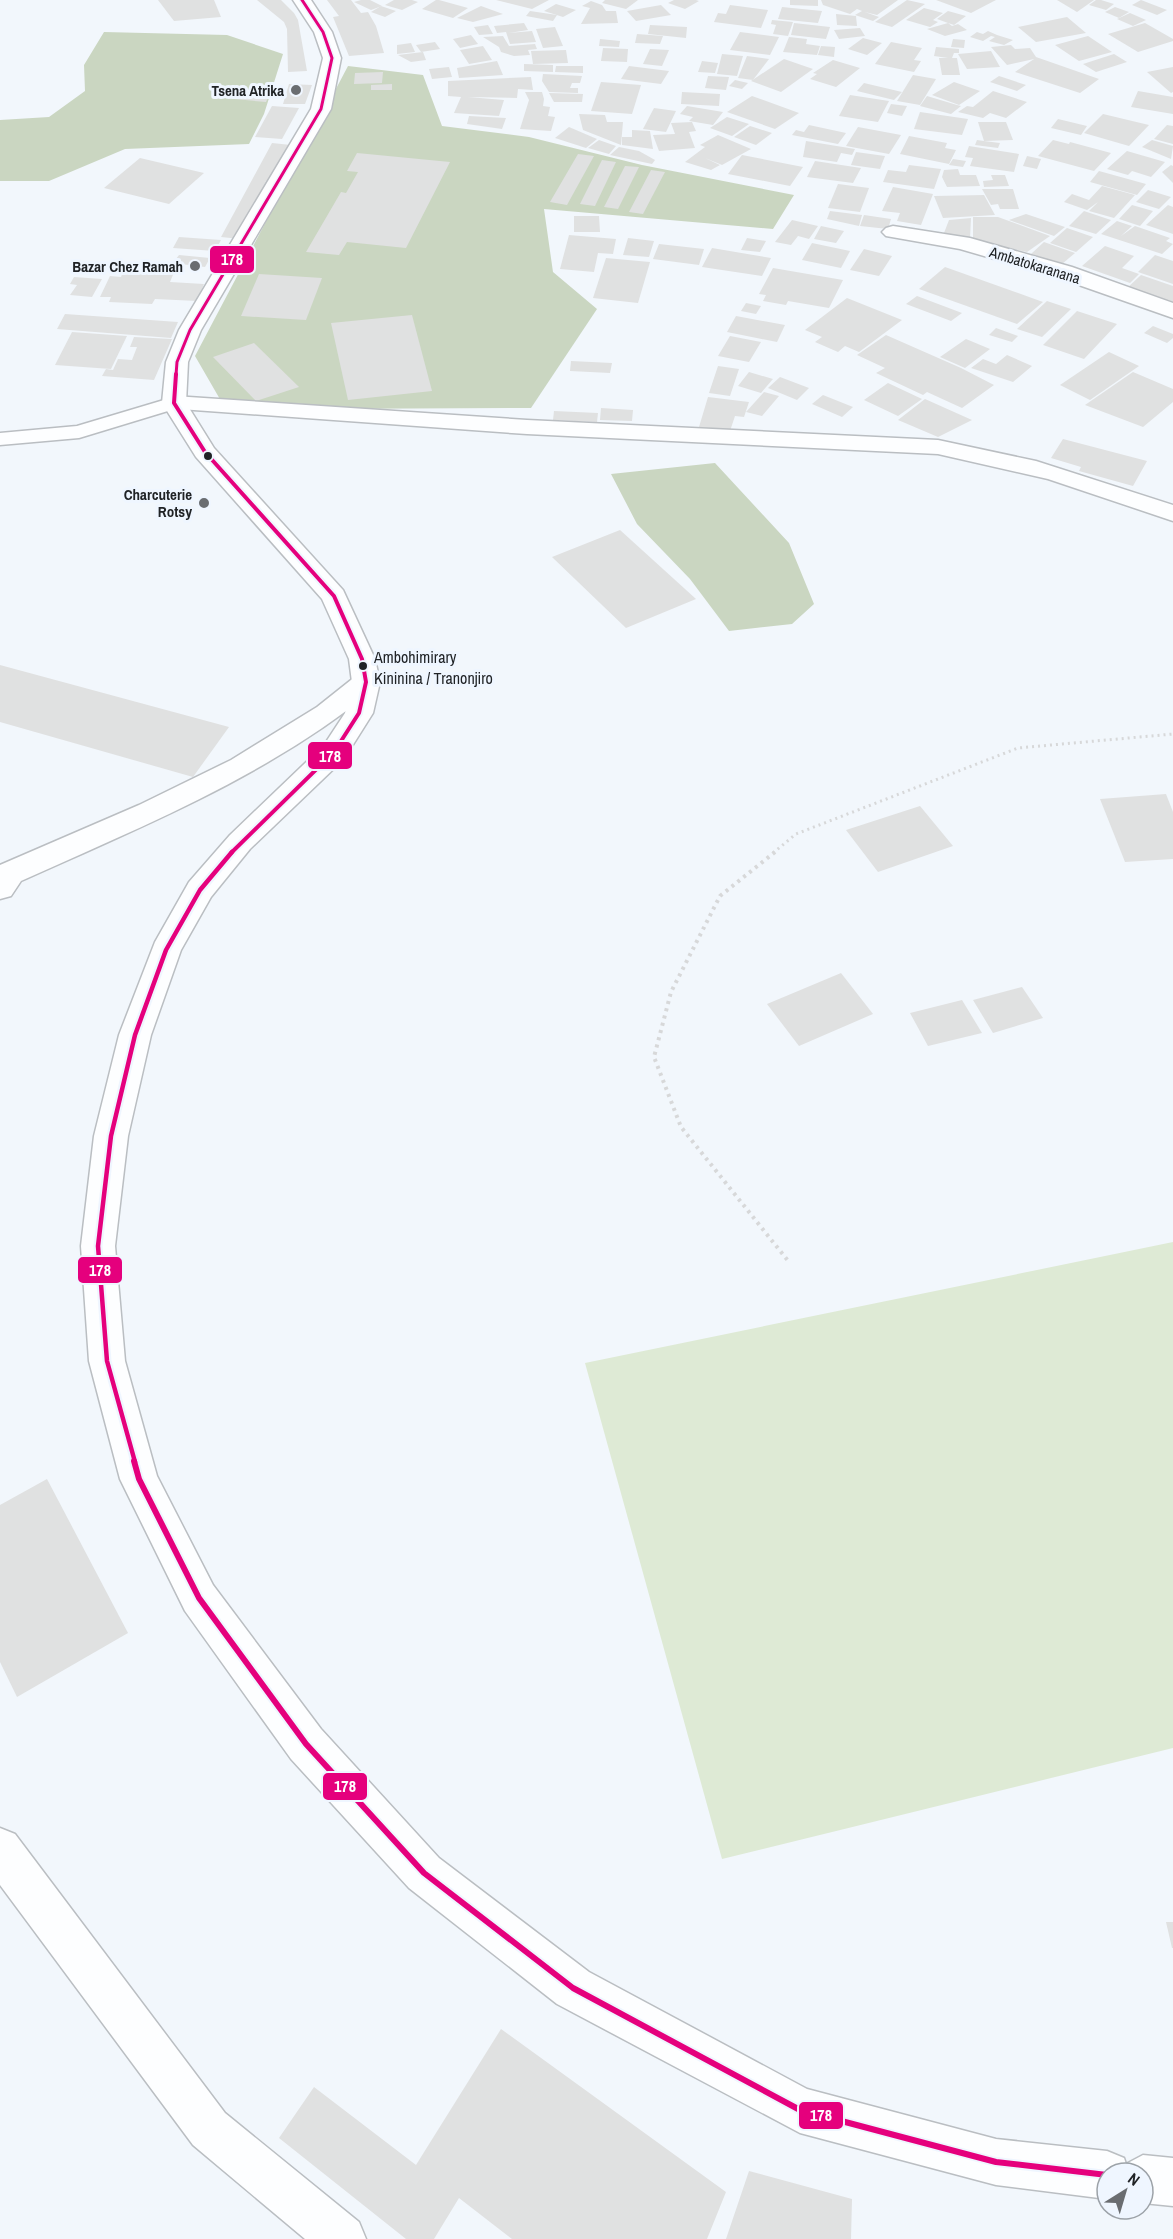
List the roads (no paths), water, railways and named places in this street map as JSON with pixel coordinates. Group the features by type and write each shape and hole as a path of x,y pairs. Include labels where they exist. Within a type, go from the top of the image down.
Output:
{"street":[{"path":"302,0 323,32 332,58 321,109 190,330 177,362 174,403 205,452 334,596 362,659 366,682 358,713 334,752 240,842 201,890 166,950 135,1035 111,1136 98,1246 107,1360 139,1479 200,1598 306,1744 424,1873 573,1988 800,2110 996,2162 1095,2174"},
{"name":"Ambatokaranana","path":"893,232 962,243 1064,272 1173,311"},
{"path":"174,403 527,427 938,447 987,454 1173,513"},
{"path":"3,878 195,790 285,744 316,723 366,682"},
{"path":"0,1849 209,2129 342,2239"},
{"path":"1155,2180 1173,2182"}],"lane":[{"path":"0,439 79,432 174,403"}],"place":[{"name":"Tsena Atrika","path":"296,90"},
{"name":"Bazar Chez Ramah","path":"195,266"},
{"name":"Charcuterie Rotsy","path":"204,503"},
{"name":"Ambohimirary Kininina / Tranonjiro","path":"363,666"}]}
